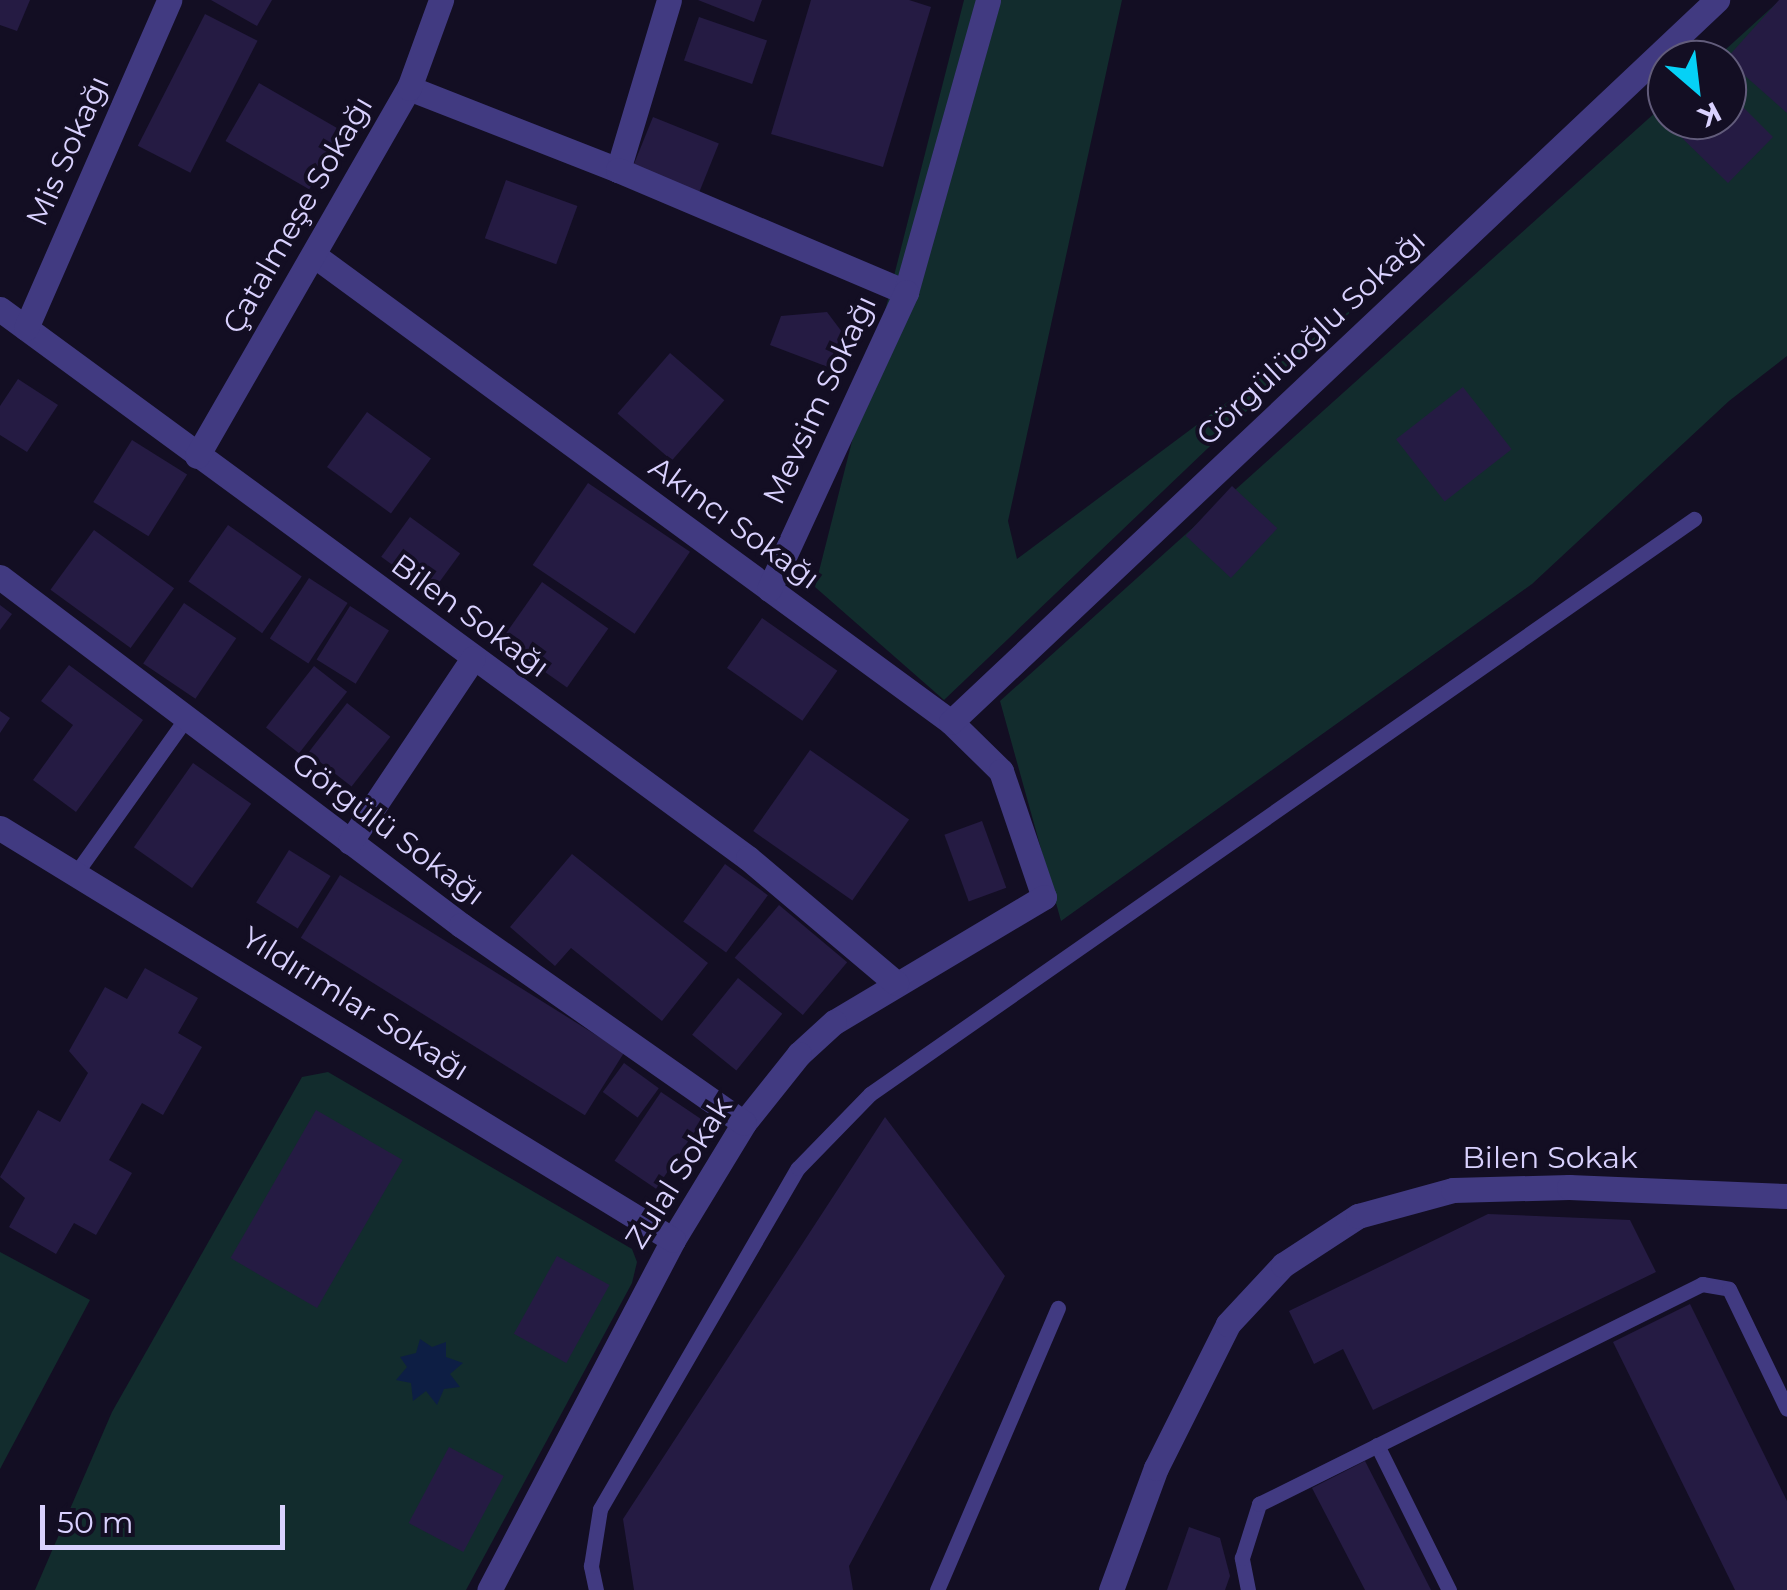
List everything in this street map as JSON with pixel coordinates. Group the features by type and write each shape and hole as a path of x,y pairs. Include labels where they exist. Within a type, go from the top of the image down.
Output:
{"street":[{"name":"Mis Sokağı","path":"26,328 170,0"},
{"name":"Çatalmeşe Sokağı","path":"197,456 408,88 441,0"},
{"path":"618,170 669,0"},
{"name":"Mevsim Sokağı","path":"768,589 906,292 988,0"},
{"name":"Görgülüoğlu Sokağı","path":"951,722 1716,0"},
{"path":"408,88 618,170 906,292"},
{"name":"Akıncı Sokağı","path":"315,256 951,722 1002,772 1044,897"},
{"name":"Bilen Sokağı","path":"0,308 748,858 896,983"},
{"name":"Görgülü Sokağı","path":"0,576 350,842 744,1123"},
{"path":"350,842 473,658"},
{"name":"Yıldırımlar Sokağı","path":"0,828 673,1240"},
{"name":"Zulal Sokak","path":"489,1590 673,1240 744,1123 800,1054 896,983 1044,897"},
{"name":"Bilen Sokak","path":"1110,1590 1156,1468 1228,1324 1282,1265 1358,1216 1453,1190 1568,1186 1787,1196"}],"lane":[{"path":"596,1590 591,1566 600,1509 798,1168 870,1094 1694,519"},
{"path":"76,873 187,717"},
{"path":"1248,1590 1242,1558 1259,1504 1702,1284 1728,1288 1787,1408"},
{"path":"937,1590 1058,1308"},
{"path":"1377,1445 1449,1590"}],"green space":[{"path":"964,0 1122,0 1008,521 1017,559 1359,304 944,700 815,587"},
{"path":"1780,0 1787,0 1787,356 1729,401 1532,584 1061,921 1000,701 1647,120 1647,140 1747,140 1747,40 1736,40"},
{"path":"328,1072 632,1249 637,1262 632,1283 466,1590 35,1590 112,1412 302,1077"},
{"path":"0,1252 90,1300 0,1469"}],"water":[{"path":"420,1339 432,1347 446,1342 446,1357 463,1363 450,1374 460,1387 444,1389 437,1405 426,1391 413,1401 411,1383 396,1380 407,1367 400,1357 416,1353"}],"building":[{"path":"0,0 30,0 17,31 0,25"},
{"path":"211,0 272,0 257,26"},
{"path":"698,0 762,0 754,22"},
{"path":"811,0 909,0 931,7 883,167 771,134"},
{"path":"1779,0 1787,0 1787,113 1747,78 1747,40 1743,40"},
{"path":"205,14 258,41 190,173 138,146"},
{"path":"699,17 767,40 752,84 684,60"},
{"path":"259,83 345,132 311,191 226,141"},
{"path":"1747,111 1773,137 1728,183 1684,140 1747,140"},
{"path":"653,117 719,144 699,194 633,167"},
{"path":"506,180 577,206 556,264 485,238"},
{"path":"827,312 842,332 828,367 770,345 781,316"},
{"path":"670,353 724,400 672,461 618,413"},
{"path":"18,379 58,405 27,452 0,435 0,406"},
{"path":"1463,387 1512,449 1445,502 1396,439"},
{"path":"367,412 431,458 391,513 327,467"},
{"path":"132,440 187,474 148,536 93,502"},
{"path":"588,483 690,552 635,634 533,565"},
{"path":"1232,486 1277,528 1231,578 1186,536"},
{"path":"410,517 460,553 431,593 381,557"},
{"path":"228,525 302,577 262,633 188,582"},
{"path":"94,530 174,588 131,648 51,590"},
{"path":"309,578 348,603 308,663 270,638"},
{"path":"542,582 608,628 567,687 501,641"},
{"path":"184,603 236,638 195,699 143,664"},
{"path":"0,605 12,614 0,630"},
{"path":"350,606 389,630 356,684 317,659"},
{"path":"762,618 837,671 802,721 727,668"},
{"path":"69,665 143,720 76,812 33,780 73,725 41,701"},
{"path":"314,666 347,692 299,753 266,727"},
{"path":"347,703 390,737 352,787 308,753"},
{"path":"0,711 10,718 0,733"},
{"path":"810,750 909,819 852,900 753,831"},
{"path":"193,763 251,804 192,888 134,847"},
{"path":"982,821 1006,888 969,901 944,835"},
{"path":"289,850 331,876 298,929 256,903"},
{"path":"572,854 708,963 662,1021 571,948 555,966 510,927"},
{"path":"725,864 768,895 726,953 683,921"},
{"path":"340,875 624,1053 585,1115 301,938"},
{"path":"779,905 847,962 803,1015 735,958"},
{"path":"145,968 198,998 178,1033 202,1047 163,1115 142,1103 109,1160 132,1173 96,1235 74,1223 56,1254 9,1227 25,1198 0,1177 38,1110 60,1122 88,1073 69,1051 105,987 127,999"},
{"path":"738,978 782,1014 736,1071 692,1035"},
{"path":"624,1063 659,1088 638,1117 603,1092"},
{"path":"661,1092 702,1120 656,1189 615,1161"},
{"path":"316,1110 403,1160 317,1308 230,1258"},
{"path":"885,1117 1005,1276 849,1566 853,1590 634,1590 623,1519"},
{"path":"1488,1214 1630,1220 1656,1272 1373,1410 1343,1349 1314,1364 1289,1311"},
{"path":"557,1256 609,1285 566,1363 514,1334"},
{"path":"1690,1304 1787,1501 1787,1590 1735,1590 1613,1342"},
{"path":"449,1447 504,1476 463,1552 409,1523"},
{"path":"1365,1461 1431,1590 1365,1590 1312,1488"},
{"path":"1189,1527 1220,1538 1230,1576 1225,1590 1167,1590"}]}
